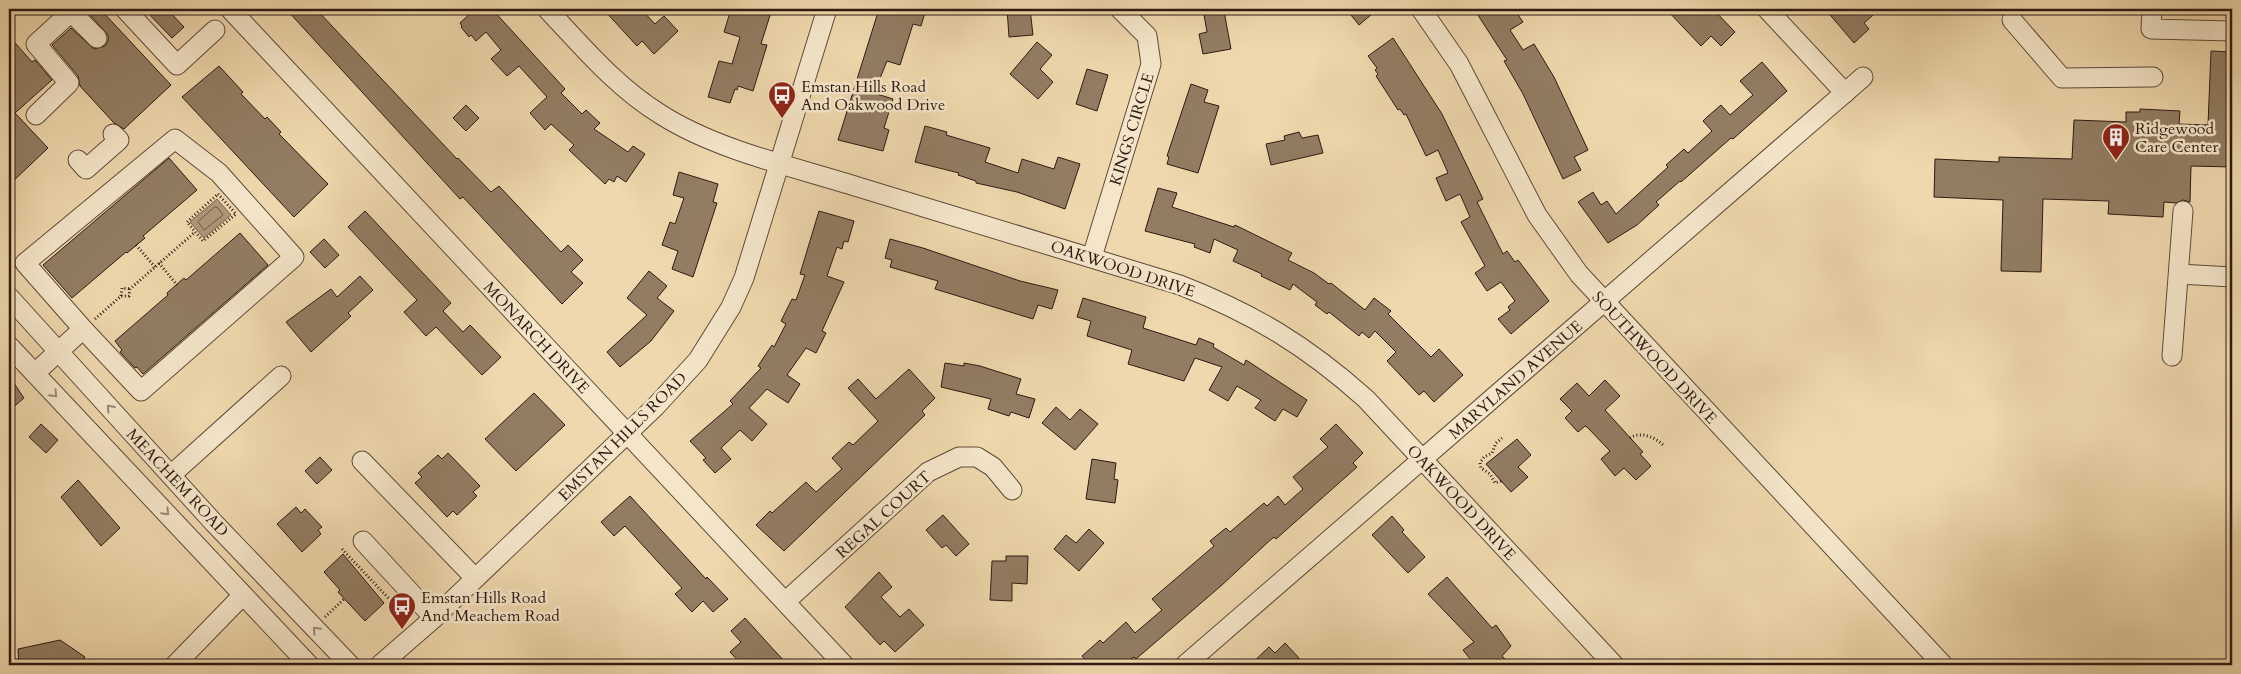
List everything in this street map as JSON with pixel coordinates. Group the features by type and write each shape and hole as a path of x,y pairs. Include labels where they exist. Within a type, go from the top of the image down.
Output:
{"street":[{"path":"125,9 177,65 214,30"},
{"name":"MONARCH DRIVE","path":"230,9 844,665"},
{"name":"OAKWOOD DRIVE","path":"547,9 617,82 660,115 709,139 780,163 1092,257 1188,288 1221,301 1268,325 1334,370 1366,399 1614,665"},
{"name":"EMSTAN HILLS ROAD","path":"380,665 434,618 627,433 678,384 698,360 731,307 754,248 827,9"},
{"name":"KINGS CIRCLE","path":"1092,257 1151,64 1147,36 1120,9"},
{"name":"SOUTHWOOD DRIVE","path":"1421,9 1459,64 1537,215 1557,246 1604,302 1944,665"},
{"path":"1766,9 1845,93"},
{"path":"2152,9 2150,29 2232,32"},
{"path":"36,115 69,83 36,44 71,12 98,38"},
{"path":"2012,20 2062,78 2153,78"},
{"name":"MARYLAND AVENUE","path":"1185,665 1864,77"},
{"path":"78,160 86,169 119,140 113,134"},
{"path":"175,139 219,173 294,257 141,391 83,329 25,263 175,139"},
{"path":"2172,356 2180,274 2183,211"},
{"path":"2180,274 2232,277"},
{"name":"MEACHEM ROAD","path":"9,297 214,523 350,665"},
{"path":"35,373 83,329"},
{"name":"MEACHEM ROAD","path":"9,346 309,665"},
{"path":"171,475 281,376"},
{"name":"REGAL COURT","path":"785,602 928,472 959,456 977,457 994,467 1012,490"},
{"path":"362,461 475,578"},
{"path":"194,542 214,523"},
{"path":"362,540 434,618"},
{"path":"175,665 243,595"}],"path":[{"path":"218,194 236,214 203,241 194,232 187,222 218,194"},
{"path":"83,329 121,296 129,296 130,289 194,232"},
{"path":"136,245 155,267"},
{"path":"159,263 176,285"},
{"path":"121,296 122,288 130,289"},
{"path":"1630,438 1641,435 1653,438 1663,445"},
{"path":"1501,481 1495,483 1490,474 1481,468 1480,463 1484,457 1492,453 1496,443 1502,438"},
{"path":"342,550 419,630"},
{"path":"314,628 344,599"}],"water":[{"path":"217,199 231,215 204,238 190,222"}],"building":[{"path":"97,9 100,9 171,85 124,129 114,123 80,86 78,76 52,45 71,28 94,49 105,46 108,41 108,35 90,15"},
{"path":"144,9 167,9 184,27 172,38"},
{"path":"286,9 316,9 457,159 491,192 499,186 561,252 568,245 583,260 571,272 583,283 562,304 463,197 460,199"},
{"path":"475,9 492,9 565,89 561,93 582,114 586,110 600,123 594,129 628,152 633,146 645,154 626,182 617,176 614,182 609,179 605,184 569,150 574,145 551,124 545,130 530,113 547,97 519,66 507,76 491,59 501,50 486,32 476,41 471,35 469,37 460,23"},
{"path":"603,9 641,9 655,24 664,16 678,31 654,54 642,41 637,46"},
{"path":"731,9 772,9 761,44 767,45 753,91 738,86 730,103 708,97 719,61 732,64 740,37 724,32"},
{"path":"879,9 926,9 921,26 913,24 900,65 887,61 874,93 893,99 884,128 889,130 883,151 838,140"},
{"path":"1007,9 1030,9 1033,35 1009,37"},
{"path":"1346,9 1378,9 1359,25"},
{"path":"1474,9 1514,9 1523,22 1510,30 1523,50 1534,44 1554,77 1588,150 1574,157 1581,170 1563,179 1523,94 1504,61 1507,60"},
{"path":"1666,9 1713,9 1735,32 1721,46 1711,36 1701,46"},
{"path":"1825,9 1880,9 1864,23 1869,29 1854,43"},
{"path":"1224,11 1231,49 1203,54 1199,34 1207,32 1204,15"},
{"path":"9,36 32,62 35,60 52,80 15,113 48,148 9,185"},
{"path":"1393,38 1442,114 1483,199 1477,202 1503,254 1507,251 1515,262 1518,260 1549,301 1511,334 1498,319 1510,310 1508,307 1515,301 1501,282 1487,291 1475,273 1485,266 1461,222 1470,217 1460,194 1446,201 1436,178 1448,173 1438,150 1426,156 1406,114 1404,115 1400,109 1398,110 1376,76 1378,74 1375,70 1377,68 1368,56"},
{"path":"1037,42 1052,55 1040,69 1053,82 1038,99 1010,74"},
{"name":"Ridgewood Care Center","path":"2211,51 2232,52 2232,167 2191,166 2190,202 2183,200 2176,203 2164,202 2163,217 2108,214 2109,201 2043,199 2041,272 2001,271 2003,200 1934,197 1935,159 1999,162 1999,157 2072,159 2074,120 2126,122 2126,112 2140,112 2140,109 2180,111 2179,124 2208,125"},
{"path":"1762,62 1787,91 1733,139 1731,138 1656,202 1659,205 1637,225 1608,243 1578,202 1593,192 1601,205 1607,201 1616,214 1668,167 1666,165 1684,149 1688,153 1712,131 1703,121 1707,117 1721,105 1730,115 1753,95 1740,81"},
{"path":"219,66 243,92 241,94 265,119 267,117 281,132 279,134 328,184 294,217 182,97"},
{"path":"1087,69 1108,75 1097,111 1076,104"},
{"path":"1191,84 1208,90 1204,102 1219,106 1198,173 1167,164 1169,157 1167,156"},
{"path":"466,105 479,118 466,131 453,118"},
{"path":"925,126 947,132 946,135 990,148 985,162 1018,173 1022,159 1054,169 1058,157 1080,164 1065,209 1017,192 976,183 976,181 958,175 959,173 915,162"},
{"path":"1299,132 1302,138 1318,135 1323,153 1271,165 1266,144 1285,140 1284,136"},
{"path":"169,158 197,190 143,236 145,238 72,298 43,265"},
{"path":"679,172 718,184 713,202 717,203 693,277 672,269 678,251 662,245 670,222 675,224 684,198 673,195"},
{"path":"1158,188 1177,193 1172,207 1234,227 1235,225 1292,253 1288,260 1314,273 1329,284 1331,283 1365,310 1374,298 1391,311 1388,314 1431,357 1439,349 1463,375 1434,402 1424,391 1419,395 1387,361 1396,352 1375,331 1369,338 1362,332 1359,336 1329,312 1327,314 1315,305 1317,302 1293,284 1290,290 1261,276 1262,274 1233,261 1238,250 1214,239 1210,253 1194,247 1195,244 1145,231"},
{"path":"365,211 451,303 443,311 463,332 470,325 501,357 482,375 436,327 426,336 404,312 417,300 348,227"},
{"path":"819,211 854,221 848,242 844,241 842,249 837,247 827,276 844,282 822,331 826,333 816,353 806,348 787,375 800,384 788,403 767,389 749,408 767,424 752,441 740,430 721,448 731,459 715,473 703,460 706,458 690,441 733,404 730,401 761,368 758,366 772,345 774,347 786,324 781,321 792,299 796,300 805,275 800,274"},
{"path":"240,233 268,265 143,374 120,352 122,350 115,341 168,295 167,293 184,278 186,280"},
{"path":"324,239 339,255 325,268 310,252"},
{"path":"890,239 923,248 1020,281 1058,290 1052,309 1038,305 1033,319 935,289 938,281 890,267 892,260 885,258"},
{"path":"649,271 667,286 657,298 674,311 651,341 620,367 607,352 647,315 627,298"},
{"path":"360,276 373,290 348,313 351,316 311,352 286,322 331,289 337,297"},
{"path":"1083,298 1146,317 1143,328 1196,345 1199,338 1214,344 1213,347 1244,365 1246,360 1307,400 1297,417 1283,409 1275,421 1255,408 1261,400 1237,386 1228,401 1209,390 1222,367 1195,358 1184,381 1128,364 1132,350 1087,336 1091,321 1077,317"},
{"path":"945,363 964,366 964,363 980,366 1021,379 1016,394 1035,399 1029,418 1011,412 1009,416 988,409 991,399 941,387"},
{"path":"909,369 935,398 922,411 925,415 784,551 756,525 806,482 816,492 842,469 832,458 849,442 853,445 878,421 848,388 858,379 876,399"},
{"path":"9,376 24,398 9,411"},
{"path":"1605,380 1620,396 1605,410 1643,452 1640,454 1651,466 1636,480 1624,468 1615,476 1601,459 1610,451 1587,427 1585,426 1578,432 1565,418 1572,411 1560,399 1577,383 1589,396"},
{"path":"534,393 565,425 516,471 485,439"},
{"path":"1056,407 1070,420 1080,409 1098,424 1075,450 1042,423"},
{"path":"41,424 58,440 46,453 29,437"},
{"path":"1336,424 1363,453 1353,463 1357,467 1276,539 1274,537 1267,543 1222,585 1136,659 1134,657 1121,665 1090,665 1082,656 1100,640 1103,643 1126,622 1135,633 1162,610 1152,599 1214,546 1210,541 1226,528 1230,532 1264,503 1267,506 1278,496 1285,505 1303,489 1293,477 1328,447 1320,439"},
{"path":"1517,439 1531,455 1518,467 1528,477 1511,492 1486,464"},
{"path":"448,453 480,486 473,492 477,496 457,515 453,511 447,517 415,483 422,477 418,473 438,455 442,459"},
{"path":"320,457 332,470 317,484 305,471"},
{"path":"1092,459 1116,463 1114,479 1118,480 1115,503 1086,499"},
{"path":"78,480 120,528 101,546 61,497"},
{"path":"630,496 706,579 707,577 728,599 713,612 703,601 692,612 675,594 682,588 625,526 614,536 601,522"},
{"path":"296,507 301,513 305,509 322,527 318,530 321,534 302,552 277,524"},
{"path":"943,515 969,544 956,556 946,545 942,548 926,530"},
{"path":"1392,516 1404,530 1402,532 1425,557 1408,573 1372,535"},
{"path":"1089,529 1104,543 1079,571 1054,549 1066,535 1076,543"},
{"path":"343,554 384,603 365,621 338,592 340,590 324,572"},
{"path":"1006,556 1028,556 1027,584 1012,583 1012,601 990,600 992,561 1006,561"},
{"path":"879,572 892,587 881,597 900,617 909,609 924,625 895,652 884,641 880,645 845,607"},
{"path":"1447,577 1492,628 1496,625 1511,646 1502,656 1511,665 1475,665 1463,650 1474,642 1428,594"},
{"path":"745,618 788,665 742,665 730,652 741,642 731,631"},
{"path":"60,640 85,657 80,665 19,665 18,649"},
{"path":"1285,643 1299,658 1291,665 1250,665 1269,647 1275,653"}],"place":[{"name":"Emstan Hills Road And Oakwood Drive","path":"782,119"},
{"name":"Ridgewood Care Center","path":"2116,161"},
{"name":"Emstan Hills Road And Meachem Road","path":"402,630"}]}
